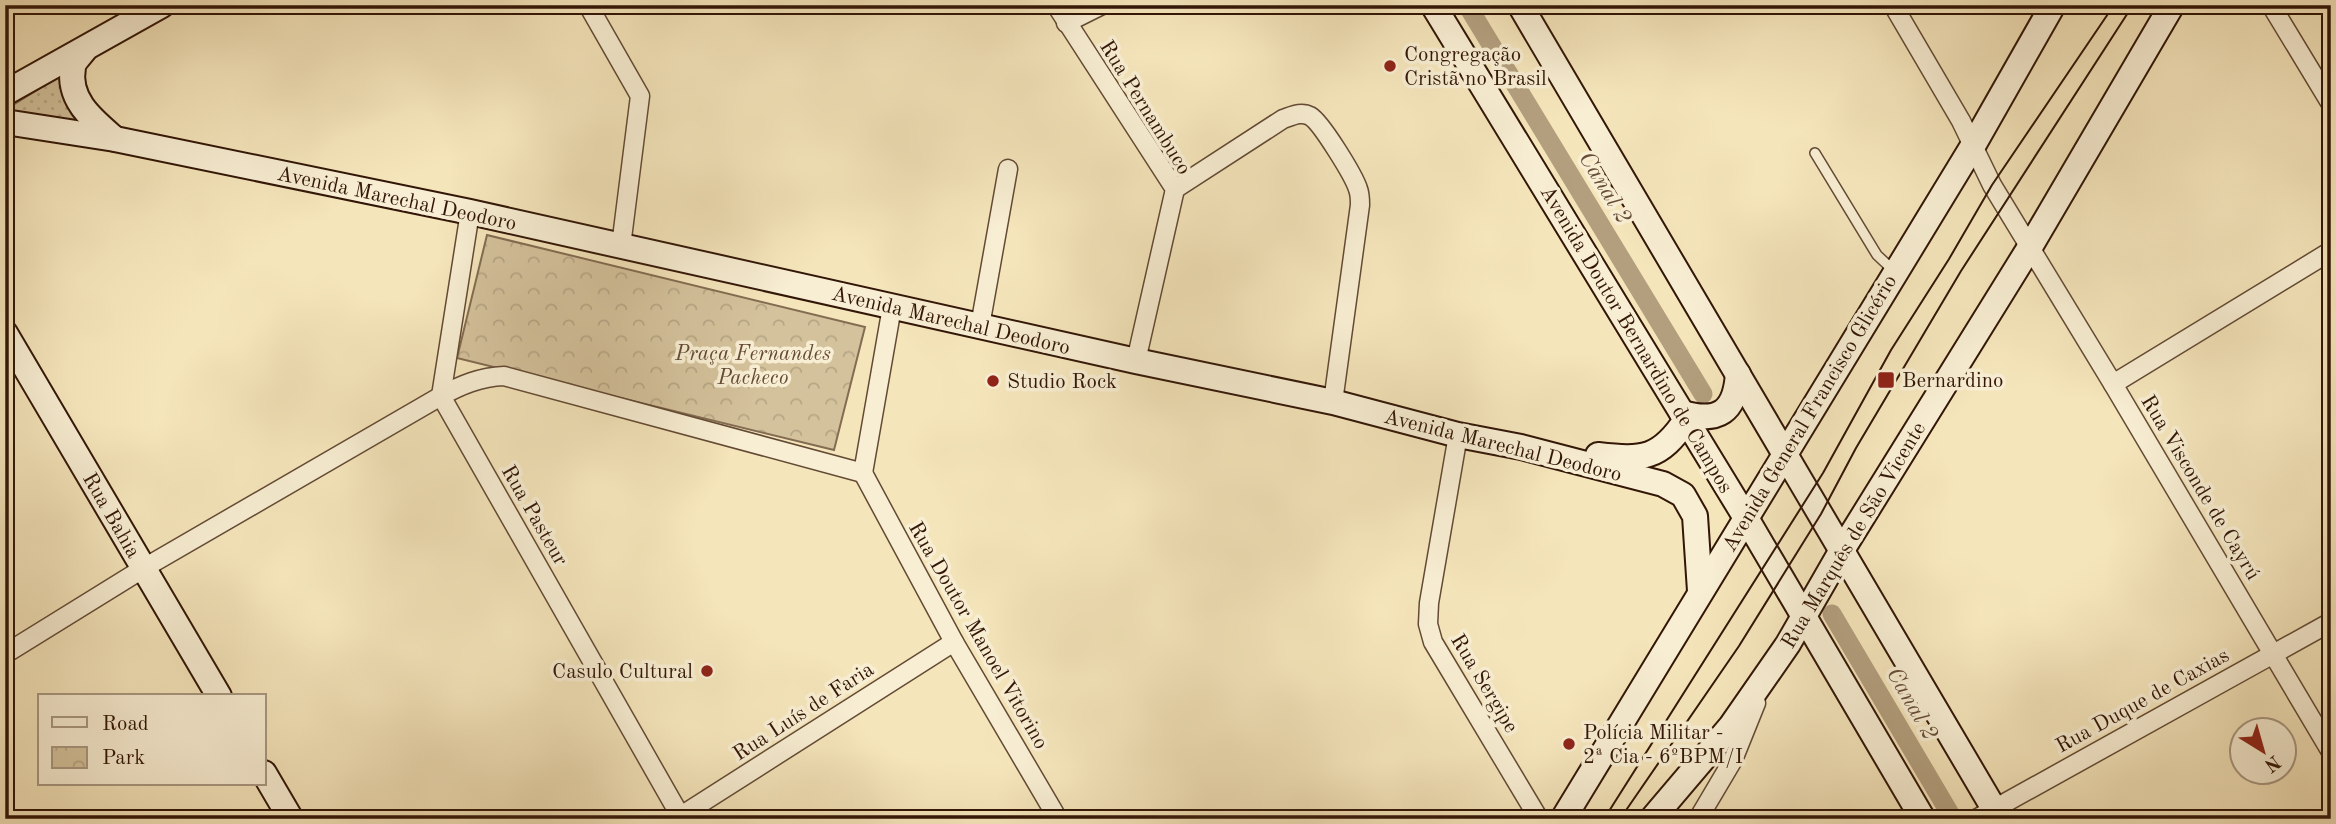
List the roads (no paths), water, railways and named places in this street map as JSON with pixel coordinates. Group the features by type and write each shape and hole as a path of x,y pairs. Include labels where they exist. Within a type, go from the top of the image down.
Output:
{"main road":[{"path":"5,93 162,5"},
{"name":"Avenida Doutor Bernardino de Campos","path":"1433,5 1746,518 1923,819"},
{"path":"1520,5 1842,550 1990,815"},
{"name":"Avenida General Francisco Glicério","path":"1563,819 1974,145 2053,5"},
{"name":"Rua Marquês de São Vicente","path":"1767,676 2030,247 2172,5"},
{"name":"Avenida Marechal Deodoro","path":"85,49 73,65 74,90 86,114 116,139"},
{"name":"Avenida Marechal Deodoro","path":"5,121 116,139 470,212 1136,361 1333,402 1458,435 1521,447 1663,485 1678,491 1689,502 1695,516 1700,591"},
{"name":"Rua Bahia","path":"5,333 218,694"},
{"path":"1521,447 1636,458 1647,456 1666,446 1684,416 1701,418 1720,414 1728,408 1734,399 1738,374"},
{"path":"1652,819 1731,726 1767,676"},
{"path":"266,776 291,819"}],"street":[{"path":"588,5 639,96 621,246"},
{"name":"Rua Pernambuco","path":"1056,5 1175,190 1136,361"},
{"path":"1066,23 1102,5"},
{"name":"Rua Visconde de Cayrú","path":"1893,5 1974,145 1992,185 2331,752"},
{"path":"2271,5 2331,104"},
{"path":"1175,190 1283,119 1299,113 1310,116 1320,126 1353,177 1359,192 1360,205 1333,402"},
{"path":"980,326 1008,169"},
{"path":"441,396 470,212"},
{"path":"2113,384 2331,251"},
{"path":"5,654 144,568 441,396 489,376 504,376 863,473 892,307"},
{"name":"Rua Pasteur","path":"441,396 680,818"},
{"name":"Rua Sergipe","path":"1458,435 1429,603 1430,633 1539,819"},
{"name":"Rua Doutor Manoel Vitorino","path":"863,473 954,642 1058,819"},
{"name":"Rua Duque de Caxias","path":"1990,815 2331,622"},
{"name":"Rua Luís de Faria","path":"680,818 954,642"},
{"name":"Rua Marquês de São Vicente","path":"1698,819 1733,760 1767,676"}],"lane":[{"path":"1815,153 1877,255 1895,272"}],"waterway":[{"name":"Canal 2","path":"1467,5 1703,394"},
{"name":"Canal 2","path":"1832,614 1952,817"}],"tram line":[{"path":"1604,819 1823,473 1891,350 1992,185 2114,5"},
{"path":"1620,819 1739,646 1821,514 1856,448 1961,271 2133,5"}],"place":[{"name":"Congregação Cristã no Brasil","path":"1390,66"},
{"name":"Bernardino","path":"1886,380"},
{"name":"Studio Rock","path":"993,381"},
{"name":"Casulo Cultural","path":"707,671"},
{"name":"Polícia Militar - 2ª Cia - 6ºBPM/I","path":"1569,744"}],"park label":[{"name":"Praça Fernandes Pacheco","path":"753,365"}]}
